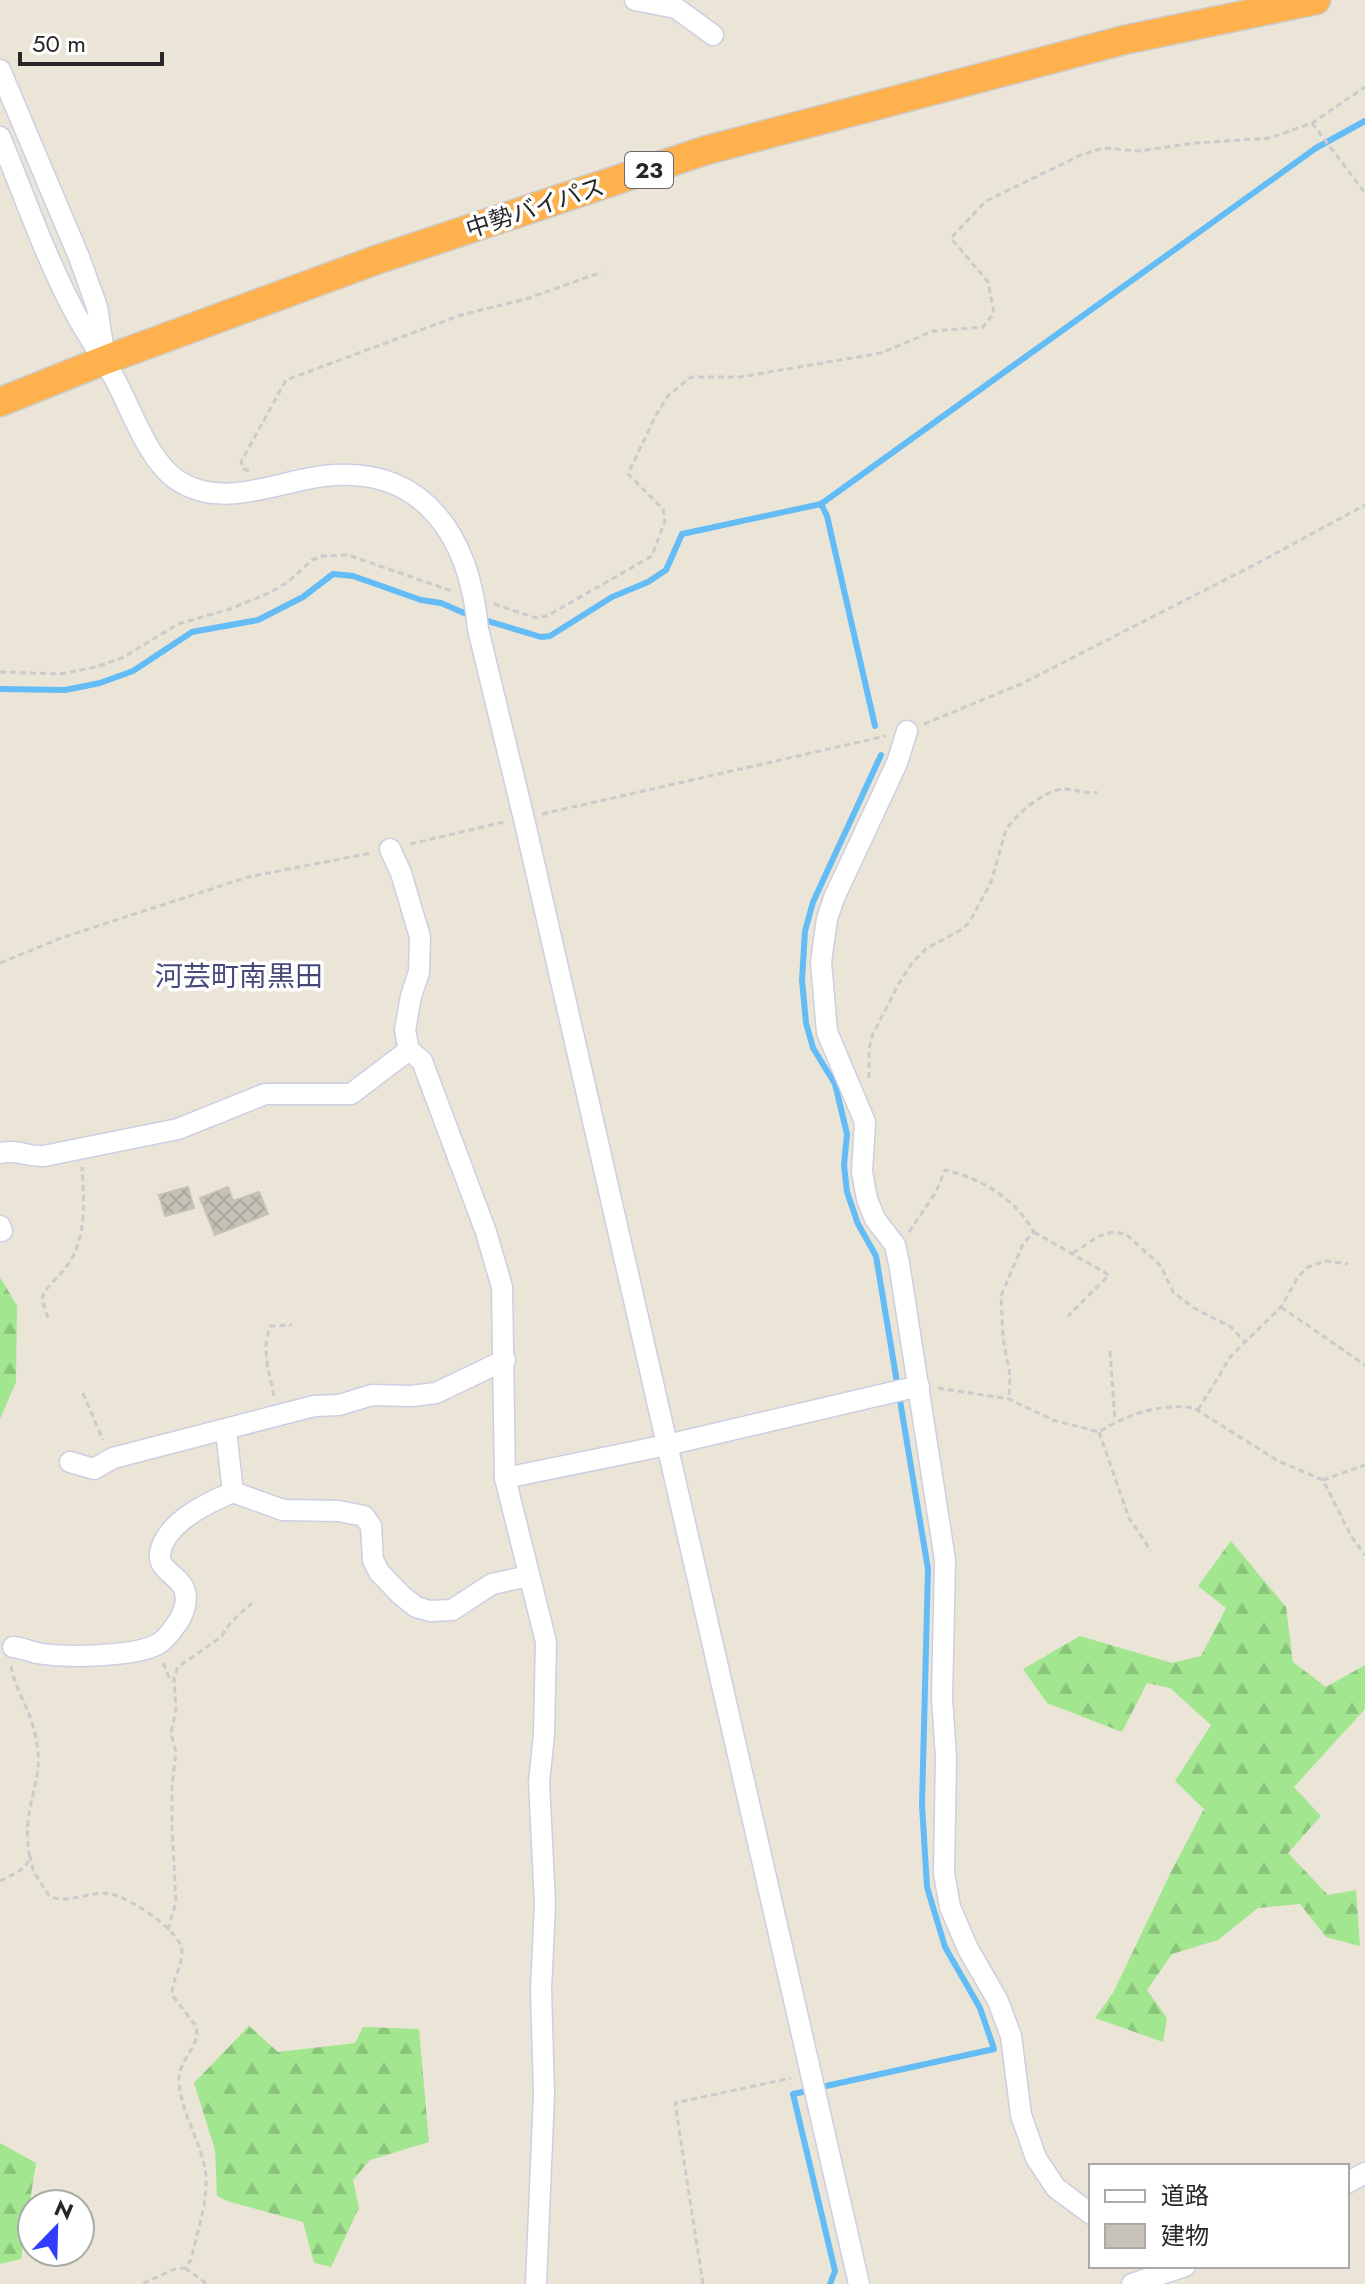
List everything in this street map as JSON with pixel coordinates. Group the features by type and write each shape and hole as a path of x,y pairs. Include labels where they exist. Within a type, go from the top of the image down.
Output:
{"highway":[{"name":"中勢バイパス","path":"0,402 376,260 707,150 1124,40 1316,0"}],"street":[{"path":"635,0 676,8 713,35"},
{"path":"0,70 79,257 97,307 105,360"},
{"path":"0,137 69,301 105,360 151,450 174,478 206,493 225,494 326,476 353,474 381,479 427,505 443,520 461,558 475,598 478,629 859,2284"},
{"path":"907,731 881,801 827,919 821,962 827,1032 865,1122 862,1172 867,1199 875,1219 894,1244 899,1263 914,1388 945,1560 942,1698 946,1757 944,1873 950,1907 968,1949 998,2001 1011,2036 1021,2115 1036,2158 1056,2188 1089,2213"},
{"path":"390,849 401,873 420,937 419,972 405,1030 409,1050 422,1061 493,1253 502,1287 505,1478 546,1642 544,1734 539,1782 545,1904 541,1990 544,2094 536,2284"},
{"path":"0,1153 17,1150 31,1156 44,1156 187,1127 265,1094 351,1094 409,1050"},
{"path":"70,1462 94,1469 113,1458 314,1406 339,1405 372,1395 436,1393 505,1360"},
{"path":"505,1478 667,1445 914,1388"},
{"path":"226,1431 233,1492"},
{"path":"13,1647 44,1654 98,1655 137,1651 158,1644 180,1620 185,1599 183,1586 161,1563 159,1556 162,1547 183,1520 233,1492 283,1510 339,1511 364,1516 371,1526 373,1560 379,1572 416,1607 430,1611 452,1610 492,1584 528,1576"},
{"path":"1132,2284 1172,2272"}],"path":[{"path":"0,672 60,674 122,658 178,624 267,594 288,582 312,560 333,554 348,555 536,618 547,616 652,556 665,521 663,509 628,474 668,396 691,377 740,377 881,353 933,331 983,327 994,313 988,282 951,238 986,201 1081,155 1103,148 1139,151 1195,143 1270,138 1312,123 1365,87"},
{"path":"1312,123 1365,193"},
{"path":"250,472 244,469 241,462 286,380 461,315 526,299 602,272"},
{"path":"0,963 61,938 248,877 390,849 907,731 1021,684 1365,505"},
{"path":"869,1087 869,1049 898,985 912,963 927,948 969,923 991,882 1010,823 1055,790 1067,789 1087,795 1097,792"},
{"path":"48,1318 43,1305 44,1293 70,1262 80,1243 83,1186 80,1148"},
{"path":"894,1244 916,1224 936,1192 945,1170 996,1189 1026,1219 1034,1232 1109,1275 1068,1316"},
{"path":"1009,1399 1010,1375 1003,1338 1001,1296 1023,1244 1034,1232"},
{"path":"1073,1253 1099,1236 1113,1232 1126,1234 1161,1266 1173,1292 1194,1308 1231,1327 1244,1341"},
{"path":"1198,1410 1222,1369 1244,1341 1281,1307 1298,1277 1308,1267 1325,1261 1348,1264"},
{"path":"1281,1307 1365,1365"},
{"path":"280,1415 265,1346 271,1326 292,1325"},
{"path":"1110,1351 1115,1421"},
{"path":"914,1388 1009,1399 1053,1420 1099,1432 1115,1421 1155,1409 1181,1406 1198,1410 1278,1461 1323,1480 1351,1536 1365,1555"},
{"path":"83,1393 113,1458"},
{"path":"1099,1432 1129,1518 1151,1551"},
{"path":"1323,1480 1365,1465"},
{"path":"172,1685 178,1667 221,1637 231,1622 252,1603"},
{"path":"158,1644 172,1685 176,1710 171,1733 176,1752 172,1785 172,1861 176,1902 168,1930"},
{"path":"13,1647 12,1672 35,1731 40,1763 28,1819 33,1870 49,1896 61,1899 112,1894 140,1908 180,1943 182,1951 172,1995 198,2032 179,2078 206,2180 191,2260 185,2268"},
{"path":"0,1881 22,1871 30,1855"},
{"path":"703,2284 675,2103 811,2074"},
{"path":"141,2284 175,2269 185,2268 207,2284"}],"green space":[{"path":"0,1277 17,1306 16,1382 0,1419"},
{"path":"1231,1541 1286,1607 1293,1662 1326,1687 1365,1665 1365,1709 1294,1787 1321,1816 1288,1853 1328,1895 1356,1890 1360,1946 1326,1937 1300,1904 1258,1908 1218,1940 1172,1954 1147,1990 1167,2018 1163,2042 1095,2018 1113,1993 1204,1809 1175,1781 1211,1725 1170,1688 1147,1683 1122,1732 1047,1703 1023,1669 1080,1636 1172,1663 1201,1656 1226,1608 1198,1586"},
{"path":"249,2026 278,2052 355,2043 363,2027 419,2029 429,2142 370,2160 353,2180 359,2208 331,2267 314,2263 303,2222 217,2196 215,2150 194,2083"},
{"path":"0,2143 36,2163 32,2188 16,2188 16,2260 0,2264"}],"building":[{"path":"188,1187 194,1208 165,1216 159,1195"},
{"path":"228,1187 233,1201 259,1192 268,1214 215,1235 200,1198"}],"waterway":[{"path":"481,619 541,637 550,636 612,597 648,582 666,570 682,534 821,504 1316,148 1365,121"},
{"path":"821,504 827,516 875,726"},
{"path":"0,689 65,690 100,683 133,671 192,632 258,620 303,597 333,574 353,576 421,600 441,603 471,616"},
{"path":"826,2086 994,2049 980,2008 945,1947 927,1887 922,1805 928,1569 876,1256 858,1224 847,1192 844,1165 847,1134 835,1084 813,1048 806,1023 802,980 805,931 813,902 881,755"},
{"path":"807,2091 793,2094 835,2271 830,2284"}],"district":[{"name":"河芸町南黒田","path":"239,976"}]}
